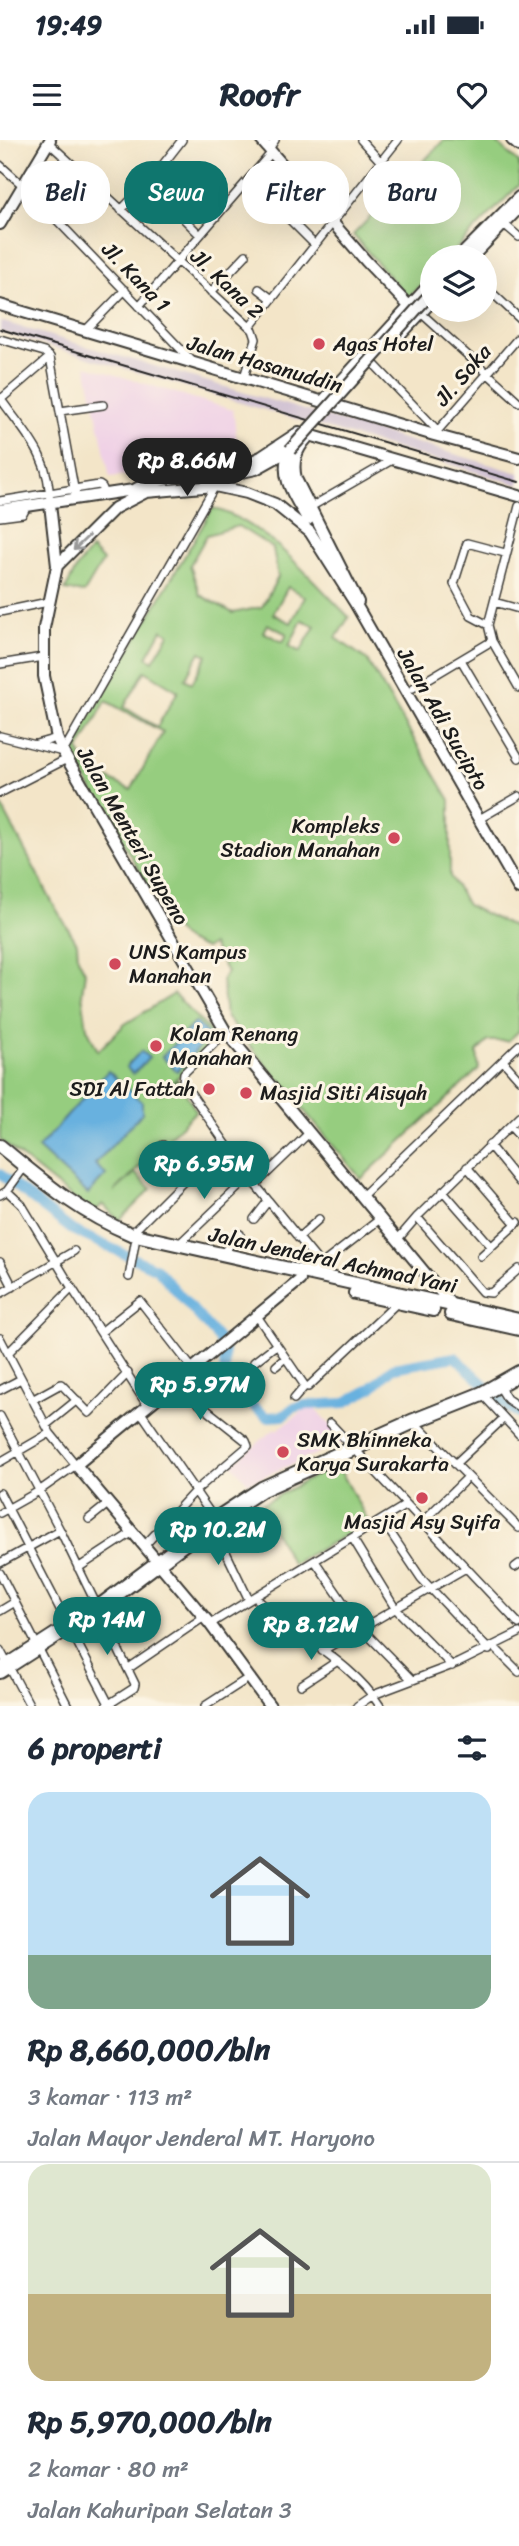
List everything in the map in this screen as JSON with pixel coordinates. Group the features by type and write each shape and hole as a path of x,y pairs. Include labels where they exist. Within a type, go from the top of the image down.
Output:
{"highway":[{"path":"4,1669 98,1608 213,1521 262,1489 414,1421 498,1387 519,1373"}],"main road":[{"path":"512,140 519,146"},
{"path":"38,161 50,141"},
{"path":"269,145 282,161"},
{"path":"0,224 21,188"},
{"path":"472,245 519,197"},
{"path":"484,245 519,208"},
{"path":"334,224 409,306"},
{"path":"324,401 420,295"},
{"name":"Jalan Hasanuddin","path":"0,305 519,457"},
{"path":"3,511 50,498 105,494 234,476 256,470 290,450 420,305"},
{"path":"337,405 420,314"},
{"path":"136,489 147,483 243,465 304,434 519,496"},
{"name":"Jalan Adi Sucipto","path":"304,434 294,459 296,479 309,508 356,601 519,889"},
{"path":"290,450 285,464 290,489 356,601"},
{"path":"57,566 123,503 146,492 215,486"},
{"name":"Jalan Adi Sucipto","path":"215,486 265,499 310,532 356,601 519,882"},
{"name":"Jalan Menteri Supeno","path":"50,498 57,566 48,602 43,657 46,695 57,738 65,755 226,1032 455,1310"},
{"name":"Jalan Jenderal Achmad Yani","path":"0,1146 20,1172"},
{"name":"Jalan Jenderal Achmad Yani","path":"0,1156 20,1172 134,1242 455,1310 519,1329"},
{"name":"Jalan Jenderal Achmad Yani","path":"134,1242 178,1246 221,1255 398,1302 513,1318"},
{"path":"270,1706 207,1621 76,1465 304,1277"}],"street":[{"path":"121,210 154,176 182,140"},
{"path":"361,140 380,161"},
{"path":"382,161 398,140"},
{"name":"Jl. Kana 2","path":"50,141 256,334 244,377"},
{"path":"260,161 269,145"},
{"name":"Jl. Kana 1","path":"0,165 21,183"},
{"path":"349,203 363,185"},
{"path":"139,306 242,187"},
{"name":"Jl. Kana 1","path":"61,224 194,363"},
{"path":"189,224 200,235"},
{"path":"295,224 316,244"},
{"path":"250,327 332,224"},
{"path":"504,224 519,237"},
{"path":"211,292 246,255"},
{"path":"259,289 272,299"},
{"path":"85,331 125,290"},
{"path":"497,297 519,318"},
{"path":"431,322 519,402"},
{"name":"Jl. Soka","path":"436,433 519,337"},
{"path":"0,339 44,352 50,357 75,495"},
{"path":"3,511 50,498 41,455 0,399 50,357"},
{"path":"374,364 436,433"},
{"path":"60,411 103,405"},
{"path":"309,508 393,459"},
{"path":"0,793 65,755 215,486"},
{"path":"519,506 488,625 492,641 519,688"},
{"path":"488,625 471,616 454,584 468,542 505,553"},
{"path":"0,612 48,602"},
{"path":"494,602 519,609"},
{"path":"413,688 492,641"},
{"path":"0,664 43,657"},
{"path":"461,660 519,758"},
{"path":"0,736 35,744 65,755"},
{"path":"35,744 57,738"},
{"path":"481,818 519,796"},
{"path":"226,1032 184,1073 184,1084 249,1177 321,1265"},
{"path":"362,1196 503,1061 515,1054 519,1045"},
{"path":"503,1061 519,1079"},
{"path":"398,1239 519,1117"},
{"path":"510,1126 519,1136"},
{"path":"256,1185 309,1133"},
{"path":"129,1277 134,1242 223,1142"},
{"path":"163,1145 192,1174"},
{"path":"489,1145 519,1182"},
{"path":"467,1167 518,1223 481,1256"},
{"path":"20,1172 5,1192 22,1205 55,1262 128,1373 144,1408 213,1521 252,1598 351,1674 373,1695 380,1706"},
{"path":"178,1246 249,1177"},
{"path":"443,1191 491,1246"},
{"path":"254,1219 268,1201"},
{"path":"417,1217 486,1294 491,1293 519,1269"},
{"path":"298,1238 319,1219"},
{"path":"304,1277 380,1219"},
{"path":"221,1255 240,1234"},
{"path":"0,1294 74,1251"},
{"path":"0,1262 13,1287"},
{"path":"8,1353 72,1288"},
{"path":"100,1332 140,1301 192,1368"},
{"path":"294,1399 398,1302"},
{"path":"513,1318 519,1309"},
{"path":"257,1316 307,1387"},
{"path":"0,1338 50,1433 76,1465 0,1513"},
{"path":"254,1362 276,1345"},
{"path":"275,1366 285,1358"},
{"path":"32,1400 61,1384 89,1413 128,1373"},
{"path":"0,1390 21,1379"},
{"path":"144,1546 195,1491 248,1446 246,1441 173,1383"},
{"path":"498,1387 507,1399 519,1407"},
{"path":"498,1387 504,1418 519,1434"},
{"path":"46,1425 77,1400"},
{"path":"0,1416 129,1668 135,1687 108,1705 0,1493"},
{"path":"456,1464 504,1418"},
{"path":"414,1421 519,1528"},
{"path":"330,1423 519,1624"},
{"path":"0,1462 50,1433"},
{"path":"422,1522 468,1477"},
{"path":"89,1519 109,1503"},
{"path":"129,1668 353,1539 406,1505"},
{"path":"382,1520 412,1567 519,1672"},
{"path":"0,1563 60,1530"},
{"path":"78,1568 133,1532"},
{"path":"353,1539 396,1608 452,1666"},
{"path":"315,1561 361,1628 412,1680"},
{"path":"322,1651 466,1568"},
{"path":"0,1573 68,1706"},
{"path":"0,1611 15,1602"},
{"path":"358,1706 373,1695 452,1666 519,1633"},
{"path":"0,1650 4,1669 27,1705"},
{"path":"301,1685 336,1662"},
{"path":"343,1681 351,1674"},
{"path":"205,1706 250,1676"}],"shaded area":[{"path":"0,321 519,473 519,485 0,332"},
{"path":"86,366 233,410 239,457 204,466 110,477"},
{"name":"SMK Bhinneka Karya Surakarta","path":"313,1407 346,1441 248,1483 232,1464 275,1429 307,1408"}],"green space":[{"path":"444,140 494,140 519,163 519,185 460,245 420,245 420,286 408,298 353,235 364,224 461,224 461,161 424,161"},
{"name":"Kompleks Stadion Manahan","path":"213,508 252,527 287,554 349,617 336,638 367,660 450,800 450,876 467,905 519,930 519,1031 508,1041 488,1041 477,1052 479,1069 361,1179 226,1017 222,980 227,972 212,945 205,949 185,940 172,926 89,785 72,747","holes":["238,526 273,548 278,577 262,607 233,613 200,595 190,565 207,535","288,587 305,597 291,623 273,614","302,620 315,626 300,652 289,646","267,624 287,634 283,642 263,632","162,630 169,634 153,661 147,657","200,652 207,655 192,683 185,679","145,671 178,691 157,727 124,707","106,701 163,732 131,790 86,768 79,750"]},
{"path":"91,549 103,561 84,593 65,590 77,567"},
{"path":"0,803 52,902 77,943 78,958 85,972 82,994 87,1028 98,1051 125,1024 174,994 212,1033 214,1040 161,1094 178,1080 196,1111 114,1192 135,1173 151,1189 119,1221 103,1204 94,1212 84,1207 0,1140"},
{"path":"337,1464 369,1523 292,1564 260,1505"}],"water":[{"path":"195,1022 210,1036 177,1071 162,1057"},
{"path":"141,1051 149,1058 133,1074 126,1067"},
{"path":"108,1071 142,1102 142,1113 95,1164 106,1175 88,1194 38,1148"}],"waterway":[{"path":"0,1174 72,1230 157,1269 218,1338 224,1350 225,1385 267,1417 283,1416 293,1408 305,1405 344,1403 370,1389 393,1368 455,1357 510,1409 519,1414"}],"railway":[{"path":"0,329 519,482"}],"place":[{"name":"Agas Hotel","path":"319,344"},
{"name":"Kompleks Stadion Manahan","path":"394,838"},
{"name":"UNS Kampus Manahan","path":"115,964"},
{"name":"Kolam Renang Manahan","path":"156,1046"},
{"name":"SDI Al Fattah","path":"209,1089"},
{"name":"Masjid Siti Aisyah","path":"246,1093"},
{"name":"SMK Bhinneka Karya Surakarta","path":"283,1452"},
{"name":"Masjid Asy Syifa","path":"422,1498"}]}
